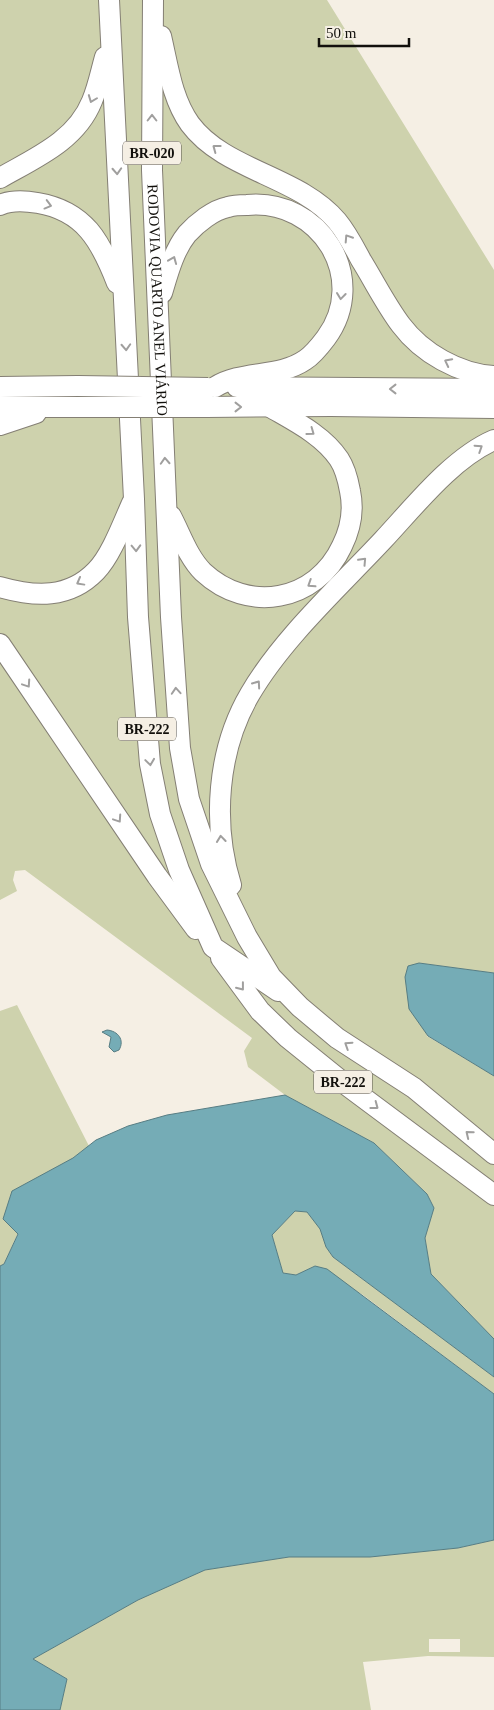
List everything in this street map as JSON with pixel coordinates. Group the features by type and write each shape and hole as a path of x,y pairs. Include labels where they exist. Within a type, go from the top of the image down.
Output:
{"highway":[{"name":"BR-020","path":"109,0 124,298"},
{"path":"153,0 168,71 178,104 191,125 204,139 222,153 287,184 319,204 337,221 391,311 413,338 435,356 454,366 468,372 494,376"},
{"name":"RODOVIA QUARTO ANEL VIÁRIO","path":"153,0 152,170 167,510"},
{"path":"0,178 55,147 70,134 92,102 110,35"},
{"path":"0,205 7,202 30,202 50,205 73,215 87,227 97,240 106,255 124,298"},
{"path":"158,306 169,271 186,235 202,220 226,207 270,204 286,208 300,214 317,229 331,246 339,262 342,291 339,312 332,330 320,346 305,361 286,369 228,380 210,394"},
{"name":"BR-222","path":"124,298 138,617 150,764 160,814 179,870 213,947 260,1011 288,1038 353,1090 494,1195"},
{"path":"0,373 74,386"},
{"path":"0,387 74,386 210,394 270,407 494,408"},
{"path":"0,407 68,407 210,394 494,389"},
{"path":"0,425 7,421 68,407"},
{"path":"167,510 185,546 202,571 218,583 237,592 257,597 280,596 303,589 322,577 336,560 347,537 352,502 347,478 340,460 325,443 302,426 270,407"},
{"path":"247,937 224,863 220,835 219,803 226,757 241,711 269,666 299,629 460,460 494,440"},
{"path":"0,587 21,593 40,595 60,592 82,582 97,570 111,548 134,499"},
{"name":"BR-222","path":"167,510 171,617 180,748 189,798 211,864 247,937 271,977 300,1007 338,1038 414,1088 494,1154"},
{"path":"0,644 178,906 213,947 300,1007"}],"green space":[{"path":"0,0 327,0 494,270 494,973 419,963 427,1036 494,1076 494,1339 431,1274 425,1238 434,1208 427,1194 374,1143 285,1095 248,1067 244,1051 252,1038 25,870 15,871 13,880 17,891 0,900"},
{"path":"17,1005 89,1146 73,1158 18,1233 4,1264 0,1266 0,1011"},
{"path":"295,1211 307,1212 321,1229 326,1247 333,1257 494,1377 494,1394 363,1295 315,1266 296,1275 283,1273 272,1235"},
{"path":"494,1540 494,1657 428,1656 363,1662 371,1710 60,1710 67,1679 33,1659 138,1600 205,1570 289,1557 370,1557 458,1548","holes":["429,1639 460,1639 460,1652 429,1652"]}],"water":[{"path":"419,963 494,973 494,1076 428,1036 409,1009 405,977 408,966"},
{"path":"107,1030 117,1034 121,1040 119,1050 114,1052 109,1047 111,1037 102,1032"},
{"path":"285,1095 374,1143 427,1194 434,1208 425,1238 431,1274 494,1339 494,1377 333,1257 326,1247 320,1229 307,1212 295,1211 272,1235 283,1273 296,1275 315,1266 327,1269 494,1394 494,1540 458,1548 370,1557 289,1557 205,1570 138,1600 33,1659 67,1679 60,1710 0,1710 0,1266 4,1264 18,1234 3,1219 12,1191 73,1158 96,1140 128,1126 167,1115"}]}
